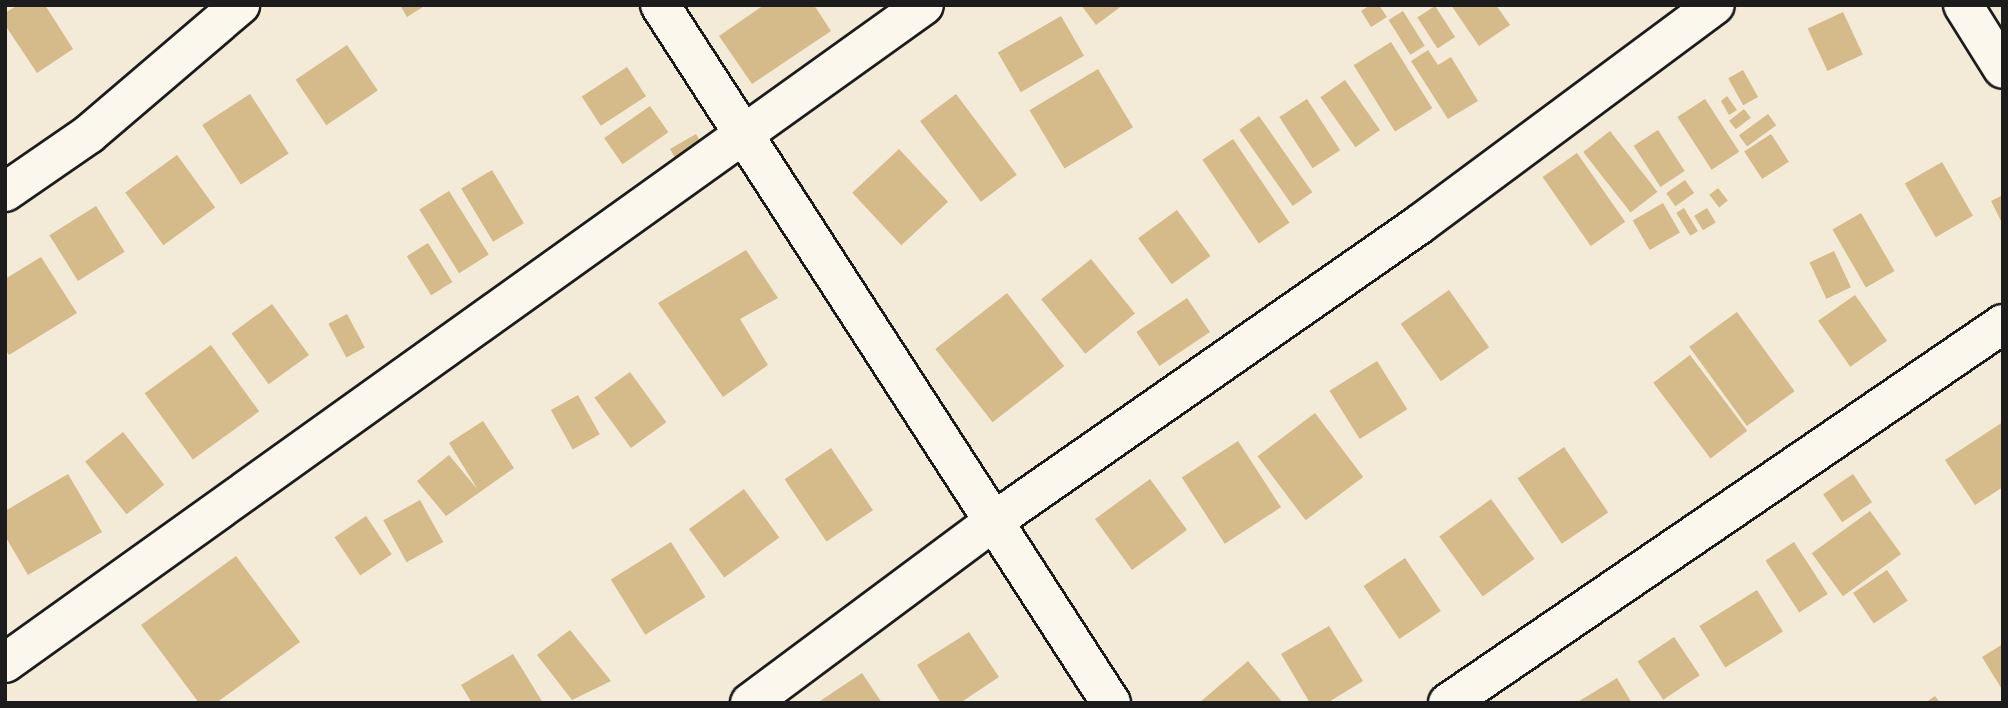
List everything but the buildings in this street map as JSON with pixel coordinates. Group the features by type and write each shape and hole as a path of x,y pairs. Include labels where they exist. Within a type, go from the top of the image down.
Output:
{"street":[{"path":"5,192 89,134 240,5"},
{"path":"660,5 1111,703"},
{"path":"5,663 746,137 924,5"},
{"path":"750,703 994,521 1420,224 1716,5"},
{"path":"1964,5 2003,69"},
{"path":"1448,703 2003,324"}]}
